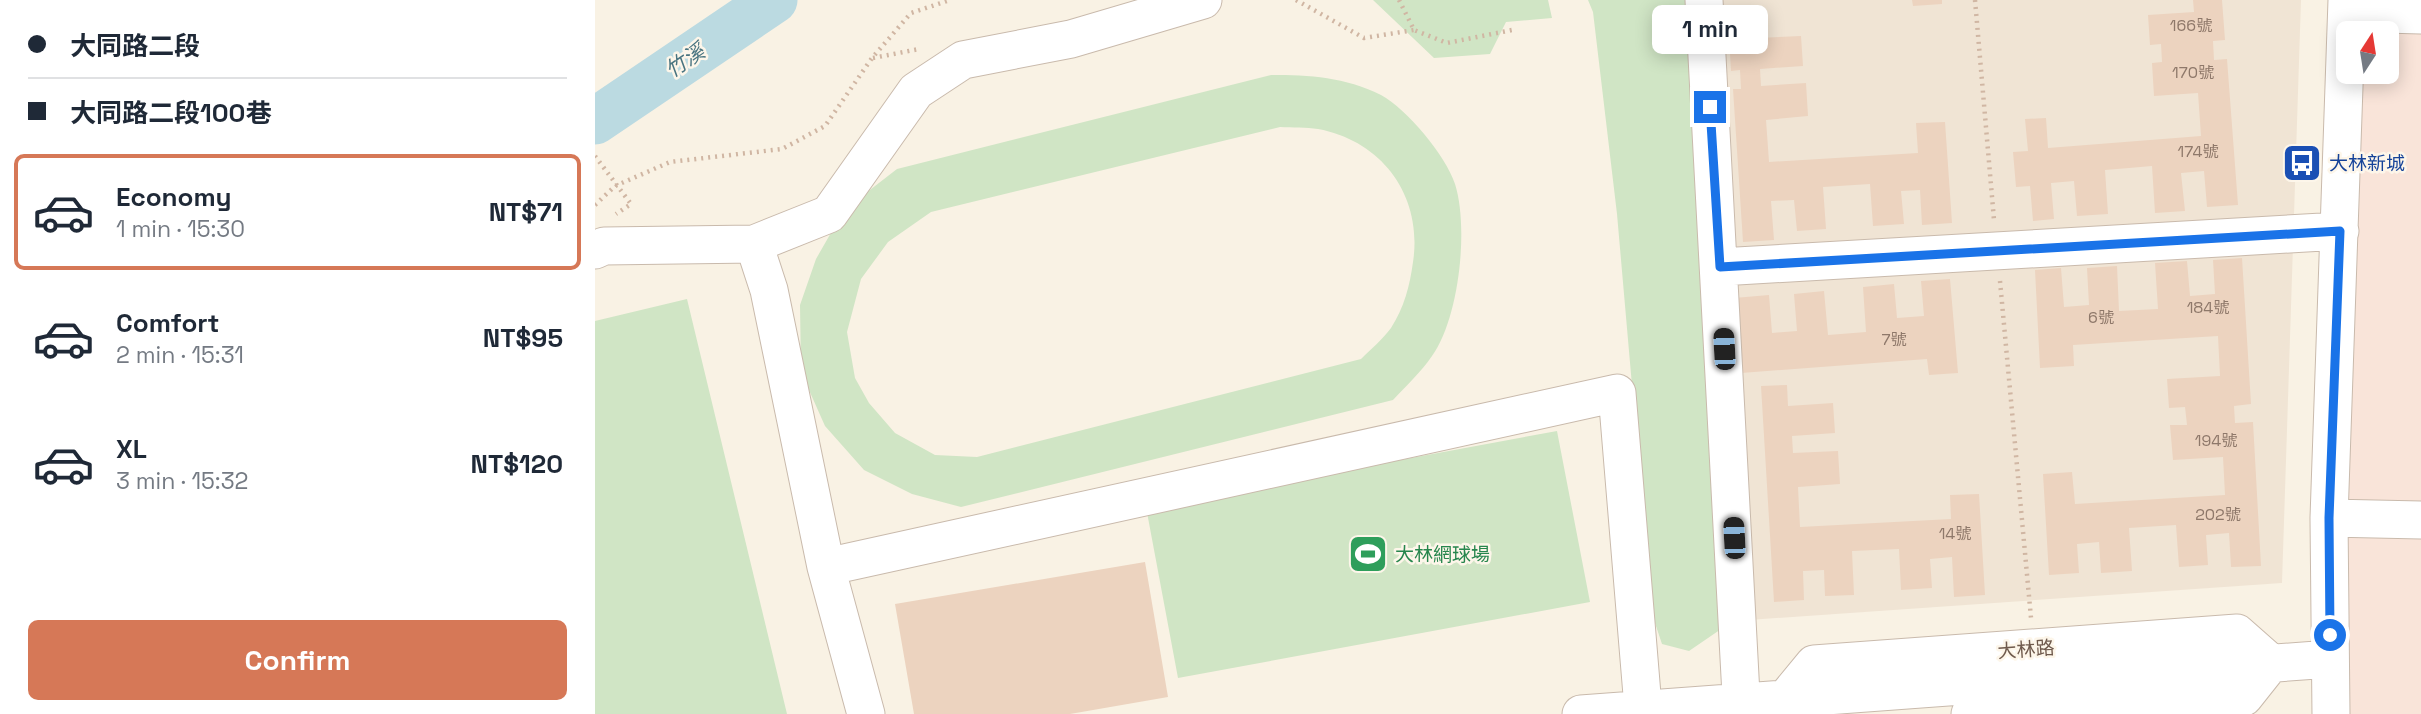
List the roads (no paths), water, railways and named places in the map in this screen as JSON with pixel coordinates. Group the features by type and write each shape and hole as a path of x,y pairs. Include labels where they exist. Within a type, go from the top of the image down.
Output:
{"street":[{"path":"600,248 754,244 829,214 916,91 963,60 1071,38 1203,0"},
{"path":"1704,0 1742,707"},
{"path":"2331,714 2329,518 2347,7 2421,15"},
{"path":"1720,267 2340,231"},
{"path":"754,244 769,290 826,567 866,714"},
{"path":"826,567 1617,393 1643,707"},
{"path":"2329,518 2421,520"},
{"name":"大林路","path":"1796,706 1814,664 2237,634 2271,663"},
{"name":"大林路","path":"1581,714 1643,707 1796,706 1946,700 2271,663 2330,659"},
{"path":"1970,714 2244,697 2271,663"}],"waterway":[{"name":"竹溪","path":"595,121 774,0"}],"place":[{"name":"大林新城","path":"2302,163"},
{"name":"大林網球場","path":"1368,554"}]}
